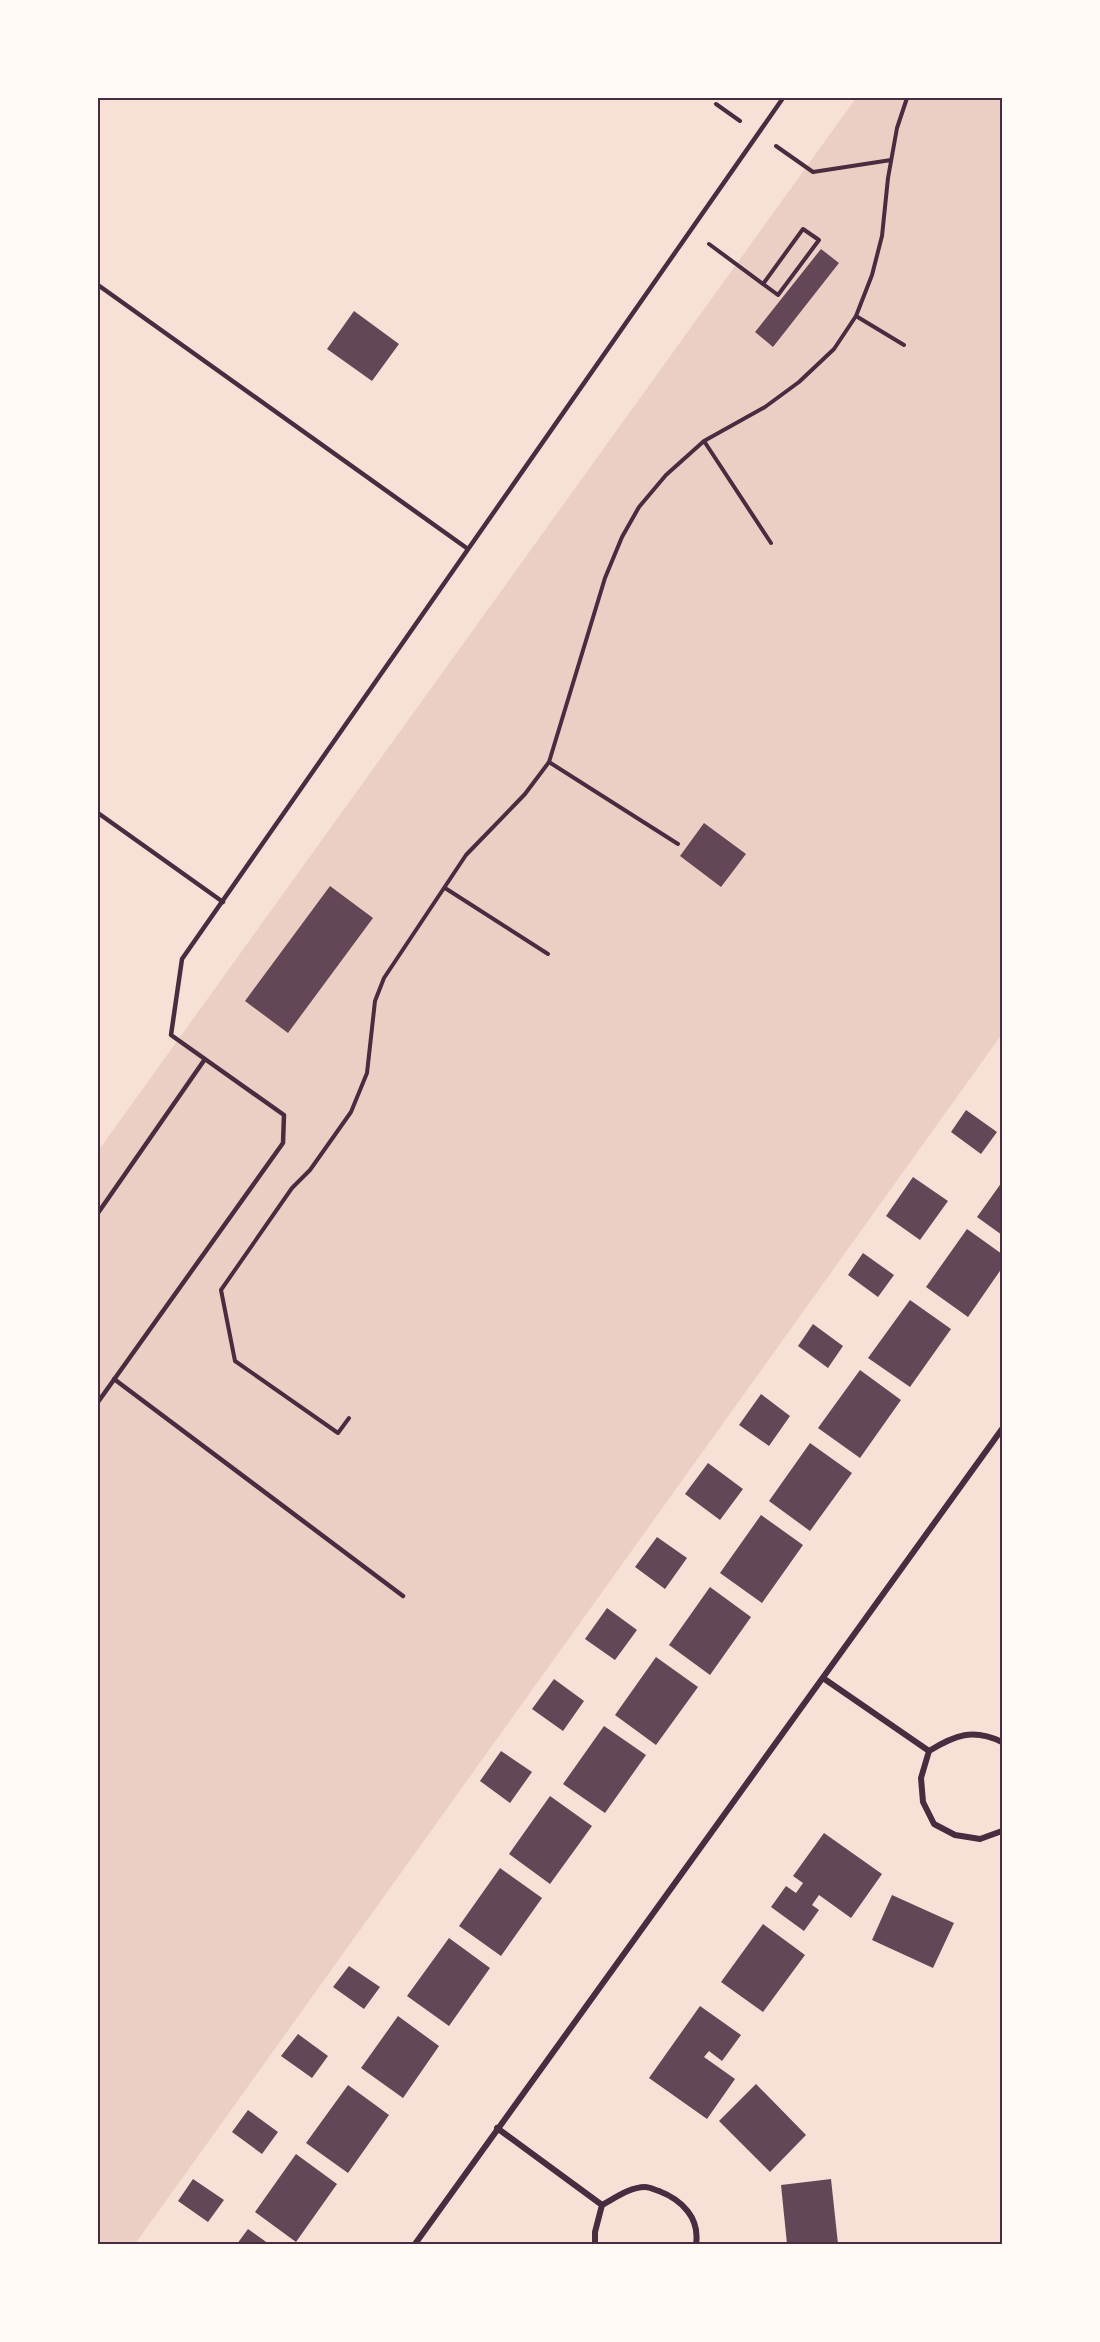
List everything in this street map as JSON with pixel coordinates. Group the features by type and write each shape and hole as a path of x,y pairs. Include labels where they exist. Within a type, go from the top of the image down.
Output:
{"street":[{"path":"415,2244 1002,1429"},
{"path":"823,1678 929,1750"},
{"path":"1002,1742 980,1734 953,1737 929,1750 921,1778 923,1802 934,1824 956,1836 980,1839 1002,1831"},
{"path":"497,2128 602,2205"},
{"path":"595,2244 595,2232 602,2205 622,2193 647,2186 671,2196 690,2210 697,2238 696,2244"}],"lane":[{"path":"98,1402 283,1143 284,1115 171,1035 182,959 783,98"},
{"path":"98,285 468,549"},
{"path":"98,813 223,902"},
{"path":"98,1213 205,1059"},
{"path":"114,1379 403,1596"}],"path":[{"path":"350,1418 338,1433 235,1362 221,1290 292,1188 310,1170 351,1112 367,1073 375,1001 384,978 466,855 525,794 549,762 605,578 622,537 639,507 666,475 704,441 765,407 799,382 834,349 856,316 872,275 882,236 891,160 897,128 907,98"},
{"path":"716,104 813,172 891,160"},
{"path":"690,231 778,295 819,240 803,229 763,284"},
{"path":"856,316 904,345"},
{"path":"704,441 771,543"},
{"path":"549,762 678,844"},
{"path":"445,888 548,954"}],"shaded area":[{"path":"856,98 1002,98 1002,1034 135,2244 98,2244 98,1151"}],"building":[{"path":"821,249 839,263 773,347 755,332"},
{"path":"354,311 399,344 372,381 327,349"},
{"path":"704,823 746,854 721,887 680,856"},
{"path":"330,886 373,918 288,1033 245,1001"},
{"path":"966,1110 997,1132 981,1154 951,1132"},
{"path":"913,1177 948,1201 920,1240 886,1216"},
{"path":"1002,1182 1002,1235 977,1217"},
{"path":"967,1229 1002,1254 1002,1268 968,1317 926,1287"},
{"path":"863,1253 894,1275 878,1297 848,1275"},
{"path":"910,1300 951,1329 910,1387 868,1358"},
{"path":"813,1324 843,1346 828,1368 798,1346"},
{"path":"860,1370 901,1400 860,1458 818,1428"},
{"path":"761,1394 790,1416 769,1446 739,1425"},
{"path":"810,1443 852,1473 810,1531 769,1501"},
{"path":"708,1463 743,1489 720,1520 685,1494"},
{"path":"761,1515 803,1545 762,1603 720,1573"},
{"path":"657,1537 687,1558 665,1589 635,1567"},
{"path":"710,1587 751,1617 710,1675 669,1645"},
{"path":"607,1608 637,1630 615,1660 585,1639"},
{"path":"656,1657 698,1687 656,1745 615,1715"},
{"path":"554,1679 584,1701 563,1731 532,1709"},
{"path":"604,1726 646,1755 605,1813 563,1784"},
{"path":"501,1751 532,1772 510,1803 480,1781"},
{"path":"550,1796 592,1826 550,1884 509,1854"},
{"path":"824,1833 882,1874 851,1918 819,1895 812,1905 819,1910 804,1931 771,1907 786,1886 796,1893 803,1883 793,1876"},
{"path":"500,1868 542,1898 501,1956 459,1926"},
{"path":"892,1895 954,1923 933,1968 872,1940"},
{"path":"763,1924 805,1955 763,2012 721,1982"},
{"path":"449,1938 490,1968 449,2026 407,1996"},
{"path":"349,1966 380,1987 364,2009 333,1987"},
{"path":"700,2006 741,2035 722,2061 709,2051 704,2057 735,2079 707,2119 649,2078"},
{"path":"398,2016 439,2046 403,2098 361,2068"},
{"path":"298,2034 328,2056 312,2078 281,2056"},
{"path":"756,2084 806,2135 770,2172 719,2121"},
{"path":"348,2085 389,2115 348,2173 306,2143"},
{"path":"248,2110 278,2132 262,2154 232,2132"},
{"path":"296,2154 337,2184 296,2242 255,2212"},
{"path":"193,2179 224,2200 208,2222 178,2201"},
{"path":"831,2179 838,2244 787,2244 781,2185"},
{"path":"248,2229 269,2244 237,2244"}]}
